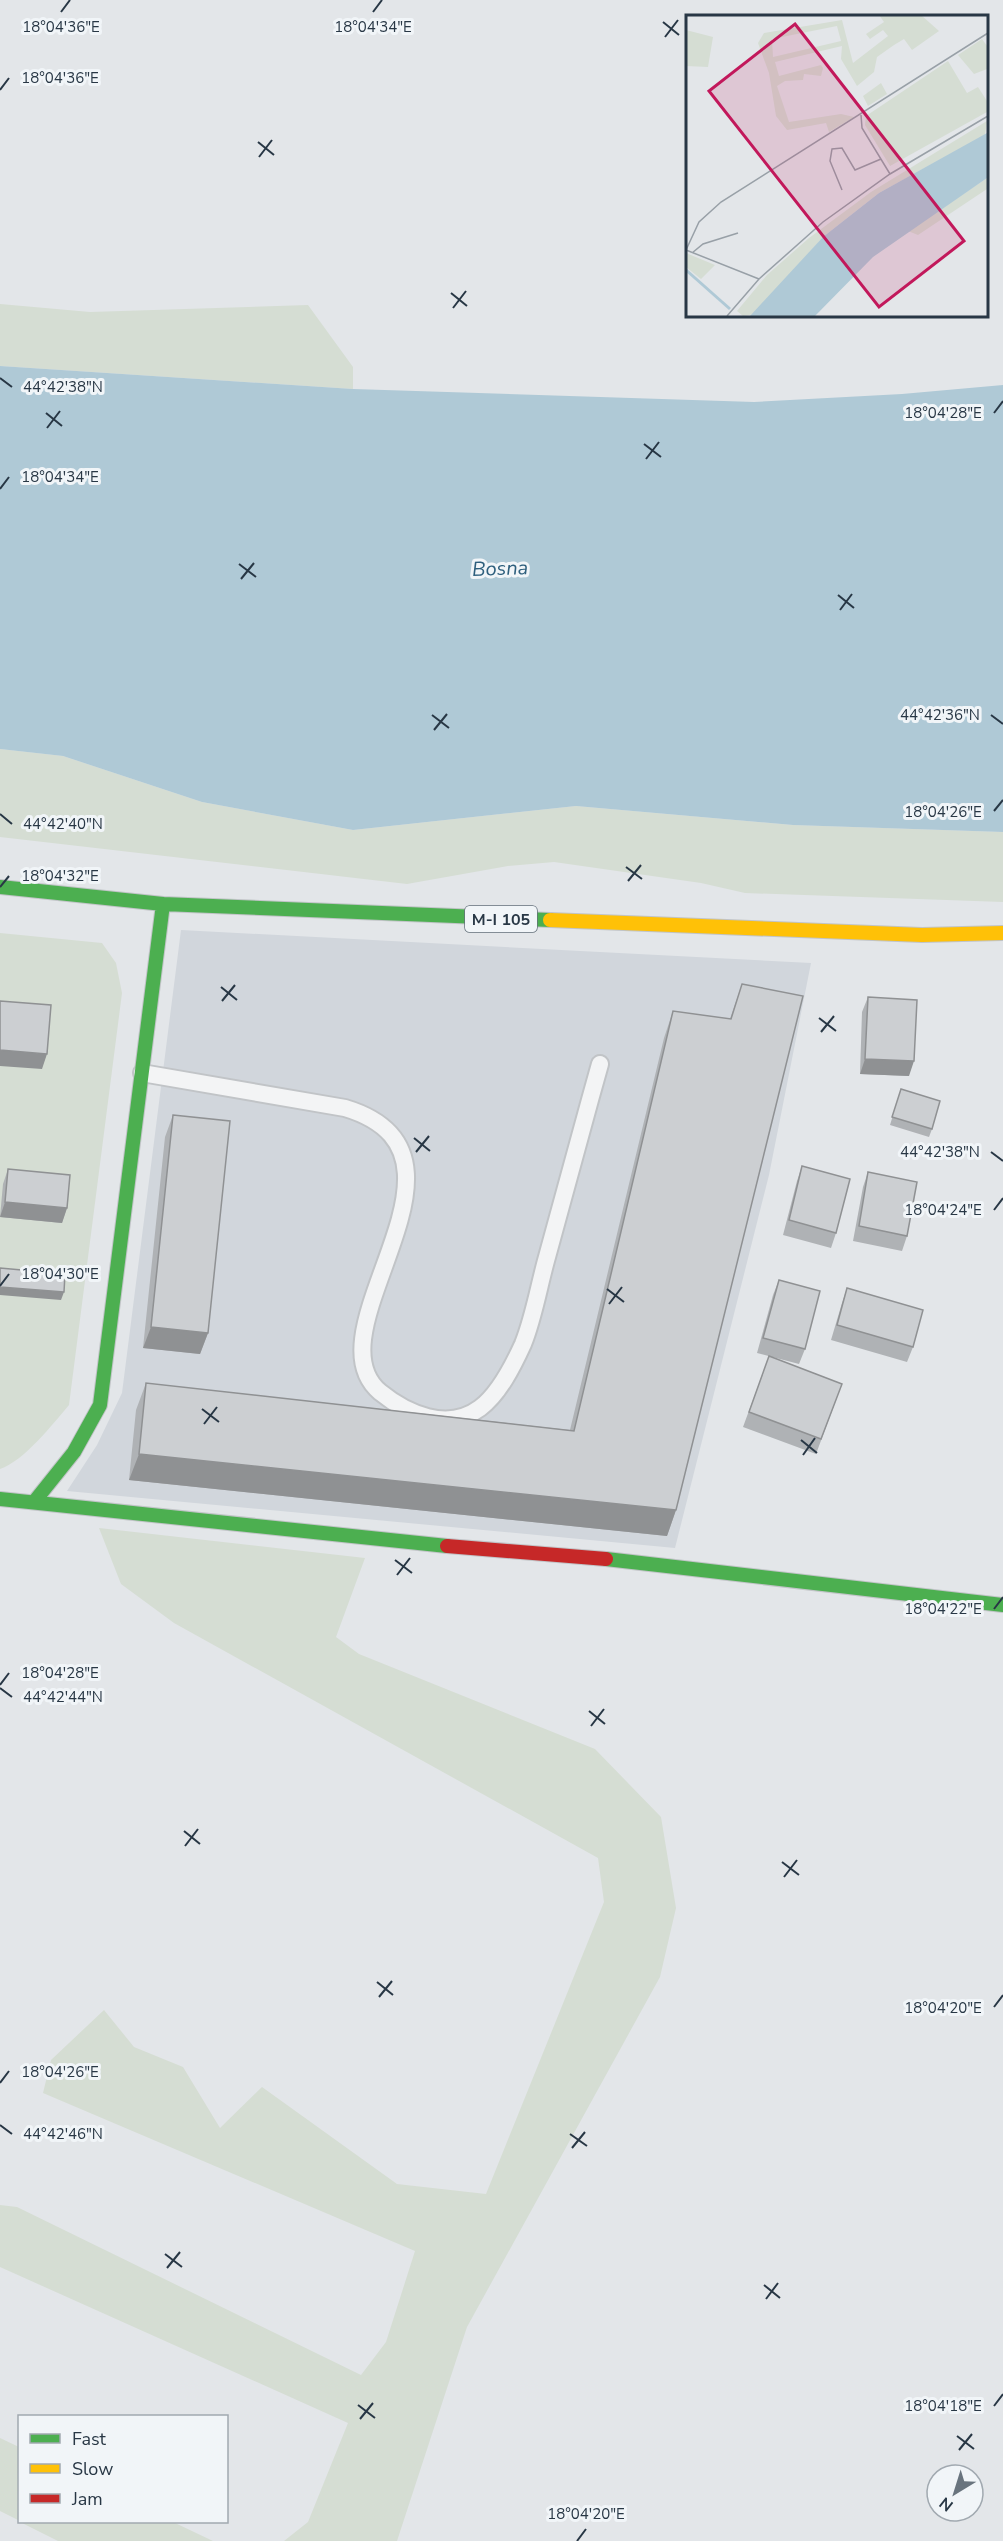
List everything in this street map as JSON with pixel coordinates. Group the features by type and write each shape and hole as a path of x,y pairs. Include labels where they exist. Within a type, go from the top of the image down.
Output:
{"street":[{"name":"M-I 105","path":"0,887 163,904 911,934 1003,933"},
{"path":"34,1502 74,1452 100,1405 163,904"},
{"path":"0,1499 357,1538 614,1560 1003,1605"}],"lane":[{"path":"142,1073 345,1108 362,1113 381,1123 394,1136 406,1162 406,1193 366,1327 362,1354 365,1372 378,1390 401,1408 422,1416 444,1419 460,1418 480,1408 500,1386 523,1343 600,1064"}],"shaded area":[{"path":"0,304 90,312 308,305 353,367 353,389 0,366"},
{"path":"0,749 63,756 202,802 353,830 576,806 793,825 1003,832 1003,902 745,893 701,883 554,862 508,866 407,884 0,837"},
{"path":"181,930 811,963 769,1175 675,1548 67,1491 97,1445 122,1393"},
{"path":"0,933 102,943 116,963 122,993 69,1405 28,1451 0,1469"},
{"path":"99,1528 365,1558 336,1637 359,1654 595,1749 661,1817 676,1908 660,1977 467,2327 397,2541 284,2541 308,2522 348,2423 0,2267 0,2205 17,2207 361,2375 386,2342 415,2251 43,2093 51,2060 104,2010 134,2047 183,2067 220,2128 262,2087 397,2184 486,2194 604,1902 598,1858 174,1623 121,1584"},
{"path":"0,2438 18,2447 18,2520 0,2511"},
{"path":"22,2523 175,2523 213,2541 58,2541"}],"water":[{"name":"Bosna","path":"0,366 353,389 754,402 902,394 1003,385 1003,832 793,825 576,806 353,830 202,802 63,756 0,749"}],"building":[{"path":"742,984 803,996 676,1510 139,1454 146,1383 574,1431 673,1011 731,1019"},
{"path":"868,997 917,1000 914,1061 865,1059"},
{"path":"0,1001 51,1005 47,1054 0,1050"},
{"path":"901,1089 940,1101 932,1129 892,1117"},
{"path":"173,1115 230,1121 208,1333 151,1327"},
{"path":"802,1166 850,1179 836,1233 789,1220"},
{"path":"8,1169 70,1175 67,1208 5,1202"},
{"path":"868,1172 917,1182 907,1236 859,1226"},
{"path":"0,1268 65,1274 64,1292 0,1287"},
{"path":"779,1280 820,1291 805,1349 763,1338"},
{"path":"847,1288 923,1310 913,1347 837,1325"},
{"path":"769,1356 842,1384 821,1439 749,1412"}],"traffic: fast":[{"path":"0,887 163,904 550,920"},
{"path":"34,1502 74,1452 100,1405 163,904"},
{"path":"0,1499 447,1546"},
{"path":"606,1559 1003,1605"}],"traffic: slow":[{"path":"550,920 922,935 1003,933"}],"traffic: jam":[{"path":"447,1546 606,1559"}]}
